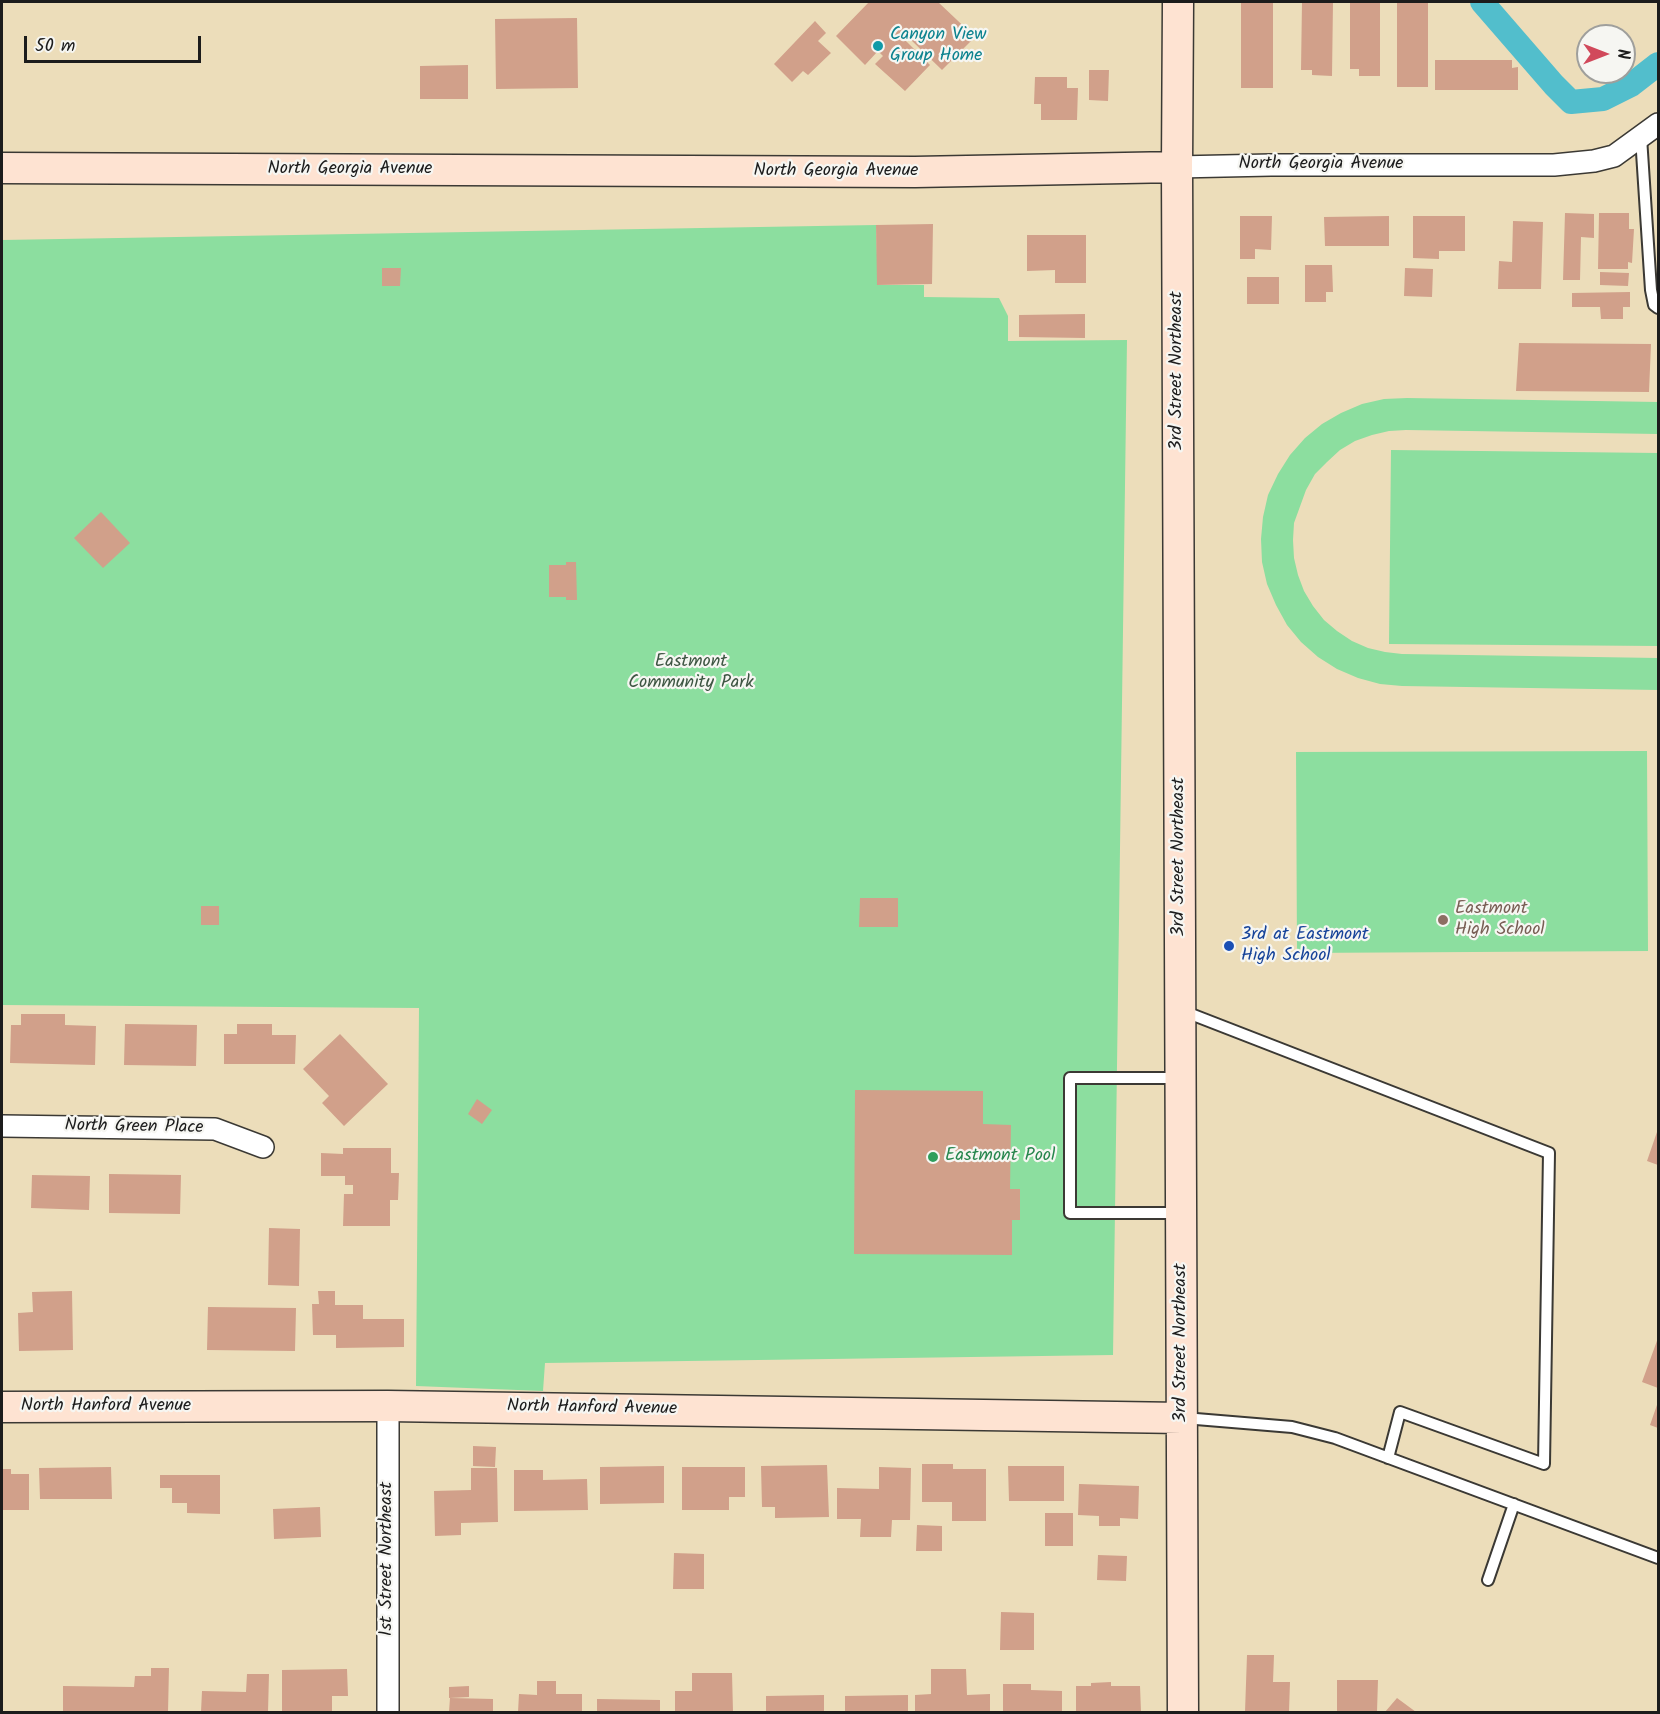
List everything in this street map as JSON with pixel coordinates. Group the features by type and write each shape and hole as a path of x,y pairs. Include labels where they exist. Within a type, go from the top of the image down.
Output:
{"street":[{"name":"3rd Street Northeast","path":"1178,2 1183,1713"},
{"name":"North Georgia Avenue","path":"2,168 915,172 1271,165 1554,165 1594,161 1614,156 1659,124"},
{"name":"North Green Place","path":"2,1126 215,1129 263,1147"},
{"name":"North Hanford Avenue","path":"2,1407 388,1406 1182,1418"},
{"name":"1st Street Northeast","path":"388,1406 388,1713"}],"lane":[{"path":"1641,137 1651,290 1654,305 1659,308"},
{"path":"1180,1010 1549,1153 1544,1464 1400,1412 1388,1458"},
{"path":"1181,1078 1070,1078 1070,1213 1182,1213"},
{"path":"1182,1418 1292,1427 1335,1438 1659,1558"},
{"path":"1488,1580 1514,1504"}],"green space":[{"name":"Eastmont Community Park","path":"876,225 878,285 924,285 924,297 999,298 1008,316 1008,341 1127,340 1113,1355 545,1363 543,1391 416,1386 419,1008 2,1005 2,240"},
{"path":"1384,399 1658,402 1658,434 1406,430 1389,431 1355,441 1340,450 1315,474 1306,490 1294,523 1294,558 1298,575 1304,591 1324,620 1352,641 1368,648 1402,654 1658,658 1658,690 1380,684 1337,669 1318,657 1301,642 1287,625 1276,605 1267,584 1262,562 1261,539 1268,495 1290,455 1322,424 1362,404"},
{"path":"1391,450 1658,453 1658,646 1389,644"},
{"path":"1647,751 1648,951 1297,953 1296,752"}],"building":[{"name":"Canyon View Group Home","path":"869,2 938,2 975,37 942,70 909,38 906,41 930,65 905,91 875,64 883,56 878,51 865,65 836,36"},
{"path":"1241,2 1273,2 1273,88 1241,88"},
{"path":"1302,2 1333,2 1332,76 1312,75 1312,70 1301,70"},
{"path":"1350,2 1380,2 1380,76 1359,76 1359,69 1350,69"},
{"path":"1397,2 1428,2 1428,87 1397,87"},
{"path":"577,18 578,88 496,89 495,19"},
{"path":"815,21 826,33 818,41 831,53 808,75 803,71 792,82 774,64"},
{"path":"1435,60 1512,60 1512,68 1518,67 1518,90 1435,90"},
{"path":"468,65 468,99 420,99 420,66"},
{"path":"1089,70 1109,70 1108,101 1089,100"},
{"path":"1035,77 1067,77 1067,88 1078,88 1077,120 1041,120 1041,104 1034,104"},
{"path":"1565,213 1594,214 1594,238 1581,237 1580,280 1563,280"},
{"path":"1599,213 1629,213 1629,229 1634,229 1632,263 1628,262 1628,269 1598,269"},
{"path":"1240,216 1272,216 1271,250 1255,249 1255,259 1240,259"},
{"path":"1389,216 1389,246 1325,246 1324,217"},
{"path":"1413,216 1465,216 1465,251 1439,251 1439,259 1413,258"},
{"path":"1513,221 1543,222 1541,289 1498,289 1499,261 1512,262"},
{"path":"933,224 932,284 877,285 876,225"},
{"path":"1027,235 1086,235 1086,283 1055,283 1055,270 1027,271"},
{"path":"1305,265 1332,265 1333,292 1326,292 1326,302 1305,302"},
{"path":"382,268 401,268 400,286 382,286"},
{"path":"1405,268 1433,269 1432,297 1404,296"},
{"path":"1600,272 1629,273 1628,286 1600,285"},
{"path":"1247,277 1279,277 1279,304 1247,304"},
{"path":"1630,292 1630,307 1623,307 1623,319 1601,319 1600,307 1572,307 1572,293"},
{"path":"1085,314 1085,338 1019,337 1019,315"},
{"path":"1519,343 1651,344 1649,392 1516,391"},
{"path":"101,512 130,543 103,568 74,538"},
{"path":"566,562 576,562 577,600 566,600 566,597 549,597 549,565 566,565"},
{"path":"860,898 898,898 898,927 859,927"},
{"path":"201,906 219,906 219,925 201,925"},
{"path":"21,1014 65,1014 65,1025 96,1026 95,1065 10,1063 11,1025 21,1025"},
{"path":"125,1024 197,1025 196,1066 124,1065"},
{"path":"237,1024 272,1024 272,1035 296,1035 295,1064 224,1064 224,1034 237,1034"},
{"path":"340,1034 388,1084 344,1126 322,1103 329,1096 303,1069"},
{"name":"Eastmont Pool","path":"855,1090 983,1091 983,1124 1011,1125 1010,1189 1020,1189 1020,1220 1012,1220 1012,1255 854,1254"},
{"path":"477,1099 492,1110 482,1124 468,1114"},
{"path":"1658,1129 1658,1165 1647,1161"},
{"path":"343,1148 391,1148 391,1173 399,1173 398,1200 390,1200 390,1226 343,1226 344,1194 353,1194 353,1185 345,1185 345,1176 321,1176 321,1153 343,1154"},
{"path":"109,1174 181,1175 180,1214 109,1213"},
{"path":"32,1175 90,1176 89,1210 31,1208"},
{"path":"269,1228 300,1229 299,1286 268,1285"},
{"path":"72,1291 73,1350 19,1351 18,1313 33,1312 32,1292"},
{"path":"318,1291 335,1291 335,1305 363,1305 363,1319 404,1319 404,1347 336,1348 336,1335 313,1335 312,1304 319,1304"},
{"path":"208,1307 296,1308 295,1351 207,1350"},
{"path":"1658,1338 1658,1388 1642,1382"},
{"path":"1658,1402 1658,1428 1650,1425"},
{"path":"473,1446 496,1447 495,1467 473,1466"},
{"path":"922,1464 953,1464 953,1469 986,1469 986,1521 952,1521 952,1502 922,1502"},
{"path":"827,1465 829,1517 775,1518 775,1507 762,1507 761,1466"},
{"path":"664,1466 664,1503 600,1504 600,1467"},
{"path":"1008,1466 1064,1466 1064,1501 1009,1501"},
{"path":"111,1467 112,1499 40,1499 39,1468"},
{"path":"682,1467 745,1467 745,1497 729,1497 729,1510 682,1510"},
{"path":"879,1467 911,1468 910,1520 892,1520 891,1537 860,1537 861,1519 837,1519 837,1488 879,1489"},
{"path":"471,1468 497,1468 498,1522 461,1523 461,1535 435,1536 434,1491 471,1490"},
{"path":"2,1469 11,1469 11,1474 29,1474 29,1510 2,1510"},
{"path":"514,1470 543,1470 543,1480 587,1479 588,1510 514,1511"},
{"path":"160,1475 220,1475 220,1514 187,1513 187,1503 172,1503 172,1488 160,1488"},
{"path":"1079,1484 1139,1486 1138,1519 1120,1518 1120,1526 1099,1526 1099,1516 1078,1515"},
{"path":"320,1507 321,1537 274,1539 273,1509"},
{"path":"1045,1513 1073,1513 1073,1546 1045,1546"},
{"path":"917,1525 942,1526 942,1551 916,1551"},
{"path":"674,1553 704,1554 704,1589 673,1589"},
{"path":"1098,1555 1127,1556 1126,1581 1097,1580"},
{"path":"1001,1612 1034,1613 1034,1650 1000,1650"},
{"path":"1247,1655 1274,1655 1273,1682 1290,1682 1289,1712 1245,1712"},
{"path":"151,1668 169,1668 168,1712 63,1712 63,1686 134,1687 135,1676 151,1676"},
{"path":"347,1669 348,1696 332,1696 332,1712 282,1712 282,1670"},
{"path":"931,1669 966,1669 967,1695 990,1694 990,1712 915,1712 915,1695 931,1694"},
{"path":"692,1673 732,1673 733,1712 675,1712 675,1691 692,1691"},
{"path":"247,1674 269,1674 268,1712 201,1712 202,1691 246,1692"},
{"path":"1337,1680 1378,1680 1377,1712 1337,1712"},
{"path":"537,1681 556,1681 556,1694 582,1694 582,1712 518,1712 519,1694 537,1695"},
{"path":"1111,1682 1111,1686 1140,1686 1141,1712 1076,1712 1076,1686"},
{"path":"1003,1684 1031,1684 1031,1690 1062,1691 1062,1712 1003,1712"},
{"path":"469,1686 469,1697 449,1698 449,1687"},
{"path":"824,1695 824,1712 766,1712 766,1696"},
{"path":"908,1695 908,1712 845,1712 845,1696"},
{"path":"450,1698 493,1699 493,1712 449,1712"},
{"path":"1397,1698 1416,1712 1385,1712"},
{"path":"597,1699 660,1700 660,1712 597,1712"}],"waterway":[{"path":"1482,2 1571,102 1603,99 1631,85 1658,64"}],"place":[{"name":"Canyon View Group Home","path":"878,46"},
{"name":"Eastmont High School","path":"1443,920"},
{"name":"3rd at Eastmont High School","path":"1229,946"},
{"name":"Eastmont Pool","path":"933,1157"}]}
